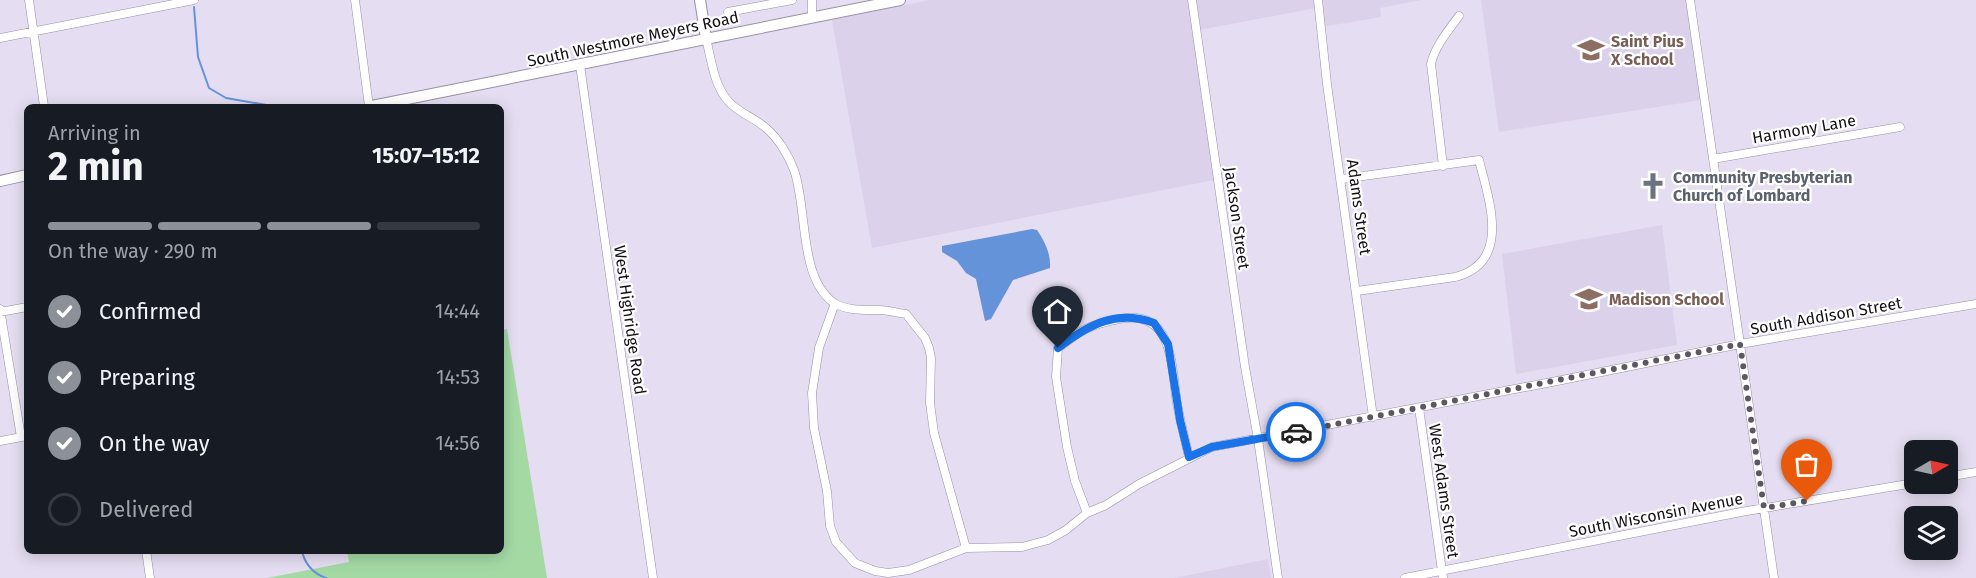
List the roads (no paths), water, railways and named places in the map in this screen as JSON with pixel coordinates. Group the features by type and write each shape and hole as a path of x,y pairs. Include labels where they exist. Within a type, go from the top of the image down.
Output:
{"street":[{"path":"29,0 44,104"},
{"path":"0,38 194,0"},
{"path":"354,0 370,104"},
{"path":"700,0 706,38 718,85 728,102 767,129 790,162 800,193 812,271 819,286 835,303 861,310 906,314 925,338 931,357 930,403 934,433 966,548"},
{"path":"728,12 792,0"},
{"path":"812,0 812,18"},
{"name":"South Westmore Meyers Road","path":"380,104 900,0"},
{"name":"Jackson Street","path":"1192,0 1278,578"},
{"name":"Adams Street","path":"1318,0 1373,417"},
{"path":"1690,0 1774,578"},
{"path":"1443,166 1431,64 1432,56 1460,16"},
{"name":"West Highridge Road","path":"580,65 653,578"},
{"name":"Harmony Lane","path":"1713,159 1900,127"},
{"path":"1342,179 1479,160 1493,228 1491,243 1482,263 1467,273 1455,277 1357,291"},
{"path":"0,181 24,177"},
{"name":"South Addison Street","path":"835,303 822,337 812,393 814,428 830,526 833,536 843,551 855,563 888,573 903,572 966,548 1035,544 1059,534 1087,513 1106,505 1189,457 1212,447 1740,344 1976,304"},
{"path":"0,441 24,436 0,311 24,307"},
{"path":"1087,513 1071,468 1056,377 1058,348 1089,326 1125,318 1140,318 1154,323 1164,335 1169,349 1180,420 1189,457"},
{"name":"West Adams Street","path":"1419,408 1442,574"},
{"path":"1958,475 1976,472"},
{"name":"South Wisconsin Avenue","path":"1405,578 1442,574 1764,508 1904,485"},
{"path":"147,554 150,578"}],"water":[{"path":"1032,229 1037,230 1045,244 1050,258 1050,268 1013,280 991,319 985,321 976,279 966,273 957,261 942,252 942,246"}],"waterway":[{"path":"194,7 198,57 209,88 226,98 260,104"},
{"path":"303,554 310,568 326,578"}],"place":[{"name":"Saint Pius X School","path":"1591,50"},
{"name":"Community Presbyterian Church of Lombard","path":"1653,186"},
{"name":"Madison School","path":"1589,299"}]}
